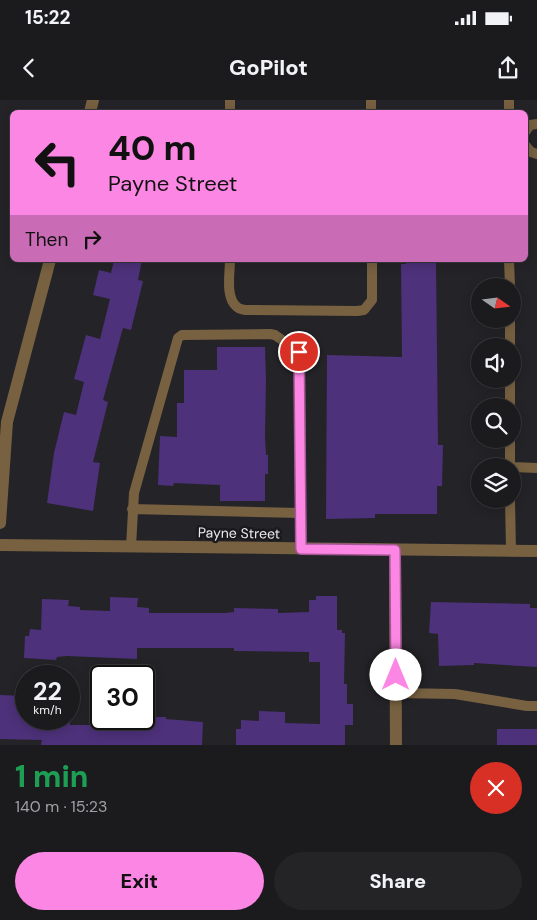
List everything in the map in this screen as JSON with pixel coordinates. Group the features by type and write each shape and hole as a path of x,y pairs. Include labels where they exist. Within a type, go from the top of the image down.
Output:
{"street":[{"path":"0,523 7,422 49,262"},
{"name":"Payne Street","path":"0,545 537,551"},
{"path":"395,550 396,745"}],"lane":[{"path":"230,262 230,292 232,301 237,307 245,310 357,311 364,310 372,300 372,262"},
{"path":"510,262 510,278"},
{"path":"131,547 134,493 178,338 182,335 270,334 275,335 299,352 300,357 301,549"},
{"path":"521,467 537,468"},
{"path":"510,508 510,551"},
{"path":"132,509 301,513"},
{"path":"396,693 454,694 537,706"}],"building":[{"path":"114,262 142,262 138,280 143,281 131,330 123,328 103,400 108,402 93,462 100,463 93,511 47,503 54,453 64,412 76,415 84,382 74,379 86,335 100,339 110,299 93,295 99,270 111,273"},
{"path":"406,262 436,262 438,445 443,445 442,486 437,486 437,514 375,514 375,518 326,519 327,355 402,357 401,264 406,264"},
{"path":"217,347 265,347 265,436 268,474 265,474 265,501 220,501 220,485 174,483 173,486 158,485 160,436 177,437 177,403 184,403 184,370 217,370"},
{"path":"316,596 337,596 337,630 342,630 342,633 345,633 344,684 347,684 347,704 353,704 353,725 345,725 345,745 236,745 236,729 241,729 241,720 259,721 259,711 285,712 285,723 320,724 320,662 309,662 309,652 234,651 234,648 137,648 137,659 67,656 57,657 56,660 24,658 25,636 29,636 30,629 41,630 42,599 69,600 68,606 80,607 80,610 110,611 110,597 138,598 137,607 149,608 149,613 225,613 234,612 234,608 278,609 278,613 309,612 309,600 316,600"},
{"path":"431,602 530,604 530,608 537,608 537,667 474,663 474,665 439,666 438,634 429,633"},
{"path":"0,695 15,696 15,730 80,730 80,725 90,725 90,730 155,730 155,717 203,722 202,745 41,745 42,740 0,739"},
{"path":"497,729 537,729 537,745 497,745"}],"route":[{"path":"299,352 301,549 395,550 396,675"}]}
